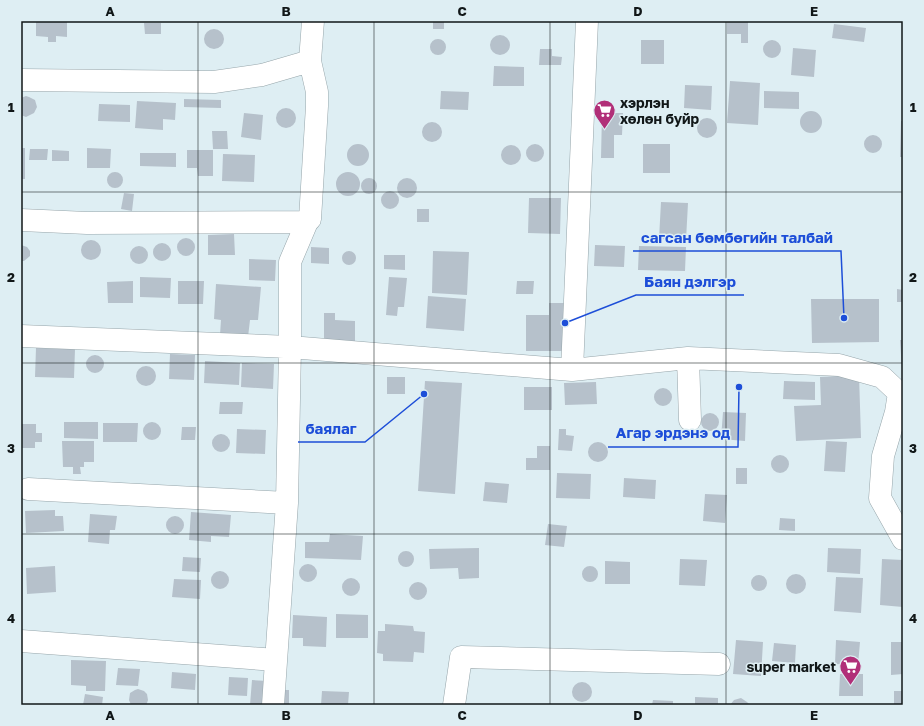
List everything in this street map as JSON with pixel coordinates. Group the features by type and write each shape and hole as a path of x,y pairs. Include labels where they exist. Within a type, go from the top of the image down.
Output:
{"street":[{"path":"273,705 287,503 290,262 306,222 310,219 316,106 316,92 310,60 313,21"},
{"path":"572,370 587,21"},
{"path":"21,80 214,82 262,75 310,60"},
{"path":"21,220 87,223 306,222"},
{"path":"21,336 290,347 572,370 688,358 839,365 882,377 901,393 883,456 880,498 903,539"},
{"path":"688,358 690,420"},
{"path":"28,489 287,503"},
{"path":"21,641 276,660"},
{"path":"454,705 461,657 719,664"}],"building":[{"path":"36,21 67,21 67,37 56,36 56,42 48,42 48,37 36,36"},
{"path":"433,21 444,21 444,29 433,29"},
{"path":"727,21 748,21 748,43 741,43 741,34 727,34"},
{"path":"144,23 161,23 161,34 145,34"},
{"path":"834,24 866,28 864,42 832,38"},
{"path":"214,29 221,32 224,39 221,46 214,49 207,46 204,39 207,32"},
{"path":"500,35 507,38 510,45 507,52 500,55 493,52 490,45 493,38"},
{"path":"438,39 444,41 446,47 444,53 438,55 432,53 430,47 432,41"},
{"path":"641,40 664,40 664,64 641,64"},
{"path":"772,40 778,43 781,49 778,55 772,58 766,55 763,49 766,43"},
{"path":"793,48 816,50 814,77 791,75"},
{"path":"540,49 552,49 552,56 562,57 561,65 539,65"},
{"path":"494,66 524,67 524,86 493,86"},
{"path":"730,81 760,83 758,125 727,123"},
{"path":"685,85 712,86 711,110 684,108"},
{"path":"441,91 469,92 468,110 440,109"},
{"path":"764,91 799,92 799,109 764,108"},
{"path":"26,96 35,100 37,107 34,113 26,117 21,115 21,98"},
{"path":"184,99 221,100 221,108 184,107"},
{"path":"137,101 176,103 175,120 163,119 163,130 135,128"},
{"path":"99,104 130,105 130,122 98,121"},
{"path":"286,108 293,111 296,118 293,125 286,128 279,125 276,118 279,111"},
{"path":"807,111 815,111 822,118 822,126 815,133 807,133 800,126 800,118"},
{"path":"244,113 263,115 261,140 241,137"},
{"path":"602,113 623,113 622,135 614,135 614,158 601,158"},
{"path":"707,118 714,121 717,128 714,135 707,138 700,135 697,128 700,121"},
{"path":"901,121 903,121 903,157 900,157"},
{"path":"432,122 439,125 442,132 439,139 432,142 425,139 422,132 425,125"},
{"path":"212,131 227,131 228,149 213,149"},
{"path":"869,135 877,135 882,140 880,151 877,153 869,153 864,148 864,140"},
{"path":"358,144 366,147 369,155 366,163 358,166 350,163 347,155 350,147"},
{"path":"535,144 541,147 544,153 541,159 535,162 529,159 526,153 529,147"},
{"path":"643,144 670,144 670,173 643,173"},
{"path":"511,145 518,148 521,155 518,162 511,165 504,162 501,155 504,148"},
{"path":"21,148 25,148 25,179 21,179"},
{"path":"87,148 111,149 110,168 87,168"},
{"path":"30,149 48,149 47,160 29,160"},
{"path":"52,150 69,151 69,161 52,161"},
{"path":"187,150 213,150 213,176 198,176 197,168 187,168"},
{"path":"140,153 176,153 176,167 140,166"},
{"path":"223,154 255,155 254,182 222,181"},
{"path":"115,172 121,174 123,180 121,186 115,188 109,186 107,180 109,174"},
{"path":"348,172 353,173 359,179 359,189 353,195 348,196 343,195 337,189 336,184 337,179 343,173"},
{"path":"366,178 372,178 377,183 375,192 372,194 366,194 361,189 361,183"},
{"path":"407,178 414,181 417,188 414,195 407,198 400,195 397,188 400,181"},
{"path":"390,191 396,194 399,200 396,206 390,209 384,206 381,200 384,194"},
{"path":"124,193 134,194 132,211 121,209"},
{"path":"529,198 561,198 560,234 528,233"},
{"path":"661,202 688,203 686,240 659,239"},
{"path":"417,209 429,209 429,222 417,222"},
{"path":"234,234 235,255 208,255 208,235"},
{"path":"182,238 190,238 195,243 193,254 190,256 182,256 177,251 177,243"},
{"path":"87,240 95,240 101,246 101,254 95,260 87,260 81,254 81,246"},
{"path":"158,243 166,243 171,248 169,259 166,261 158,261 153,256 153,248"},
{"path":"21,245 27,247 30,251 30,256 24,261 21,261"},
{"path":"595,245 625,246 624,267 594,266"},
{"path":"139,246 145,249 148,255 145,261 139,264 133,261 130,255 133,249"},
{"path":"639,246 686,247 685,271 638,270"},
{"path":"311,247 329,248 329,264 311,263"},
{"path":"349,251 354,253 356,258 354,263 349,265 344,263 342,258 344,253"},
{"path":"433,251 469,252 467,295 432,293"},
{"path":"384,255 405,255 405,270 384,269"},
{"path":"249,259 276,260 275,281 249,280"},
{"path":"140,277 171,278 170,298 140,297"},
{"path":"389,277 407,278 404,307 398,307 397,316 386,315"},
{"path":"133,281 133,303 108,303 107,282"},
{"path":"178,281 204,281 203,304 178,304"},
{"path":"517,281 534,281 533,294 516,294"},
{"path":"216,284 261,287 258,320 250,320 248,337 220,335 221,320 214,319"},
{"path":"897,289 903,290 903,302 897,302"},
{"path":"428,296 466,299 464,331 426,328"},
{"path":"811,299 879,299 879,342 812,343"},
{"path":"549,303 569,303 569,351 526,351 526,315 549,315"},
{"path":"324,313 335,313 335,320 355,321 355,341 324,340"},
{"path":"900,340 903,340 902,370"},
{"path":"36,348 75,349 74,378 35,377"},
{"path":"170,354 195,355 194,380 169,379"},
{"path":"95,355 99,356 103,360 103,368 99,372 95,373 91,372 87,368 86,364 87,360 91,356"},
{"path":"205,361 240,363 239,385 204,383"},
{"path":"242,363 274,364 273,389 241,387"},
{"path":"146,366 153,369 156,376 153,383 146,386 139,383 136,376 139,369"},
{"path":"859,375 861,438 796,441 794,406 821,405 820,377"},
{"path":"387,377 405,377 405,394 387,394"},
{"path":"425,381 462,383 455,494 418,491"},
{"path":"784,381 815,382 815,400 783,399"},
{"path":"596,382 597,404 565,405 564,383"},
{"path":"524,387 552,387 552,410 524,410"},
{"path":"659,388 667,388 672,393 670,404 667,406 659,406 654,401 654,393"},
{"path":"220,402 243,402 242,414 219,414"},
{"path":"723,412 746,413 745,441 721,439"},
{"path":"706,413 714,413 719,418 717,429 714,431 706,431 701,426 701,418"},
{"path":"64,422 98,422 98,439 64,438"},
{"path":"152,422 158,425 161,431 158,437 152,440 146,437 143,431 146,425"},
{"path":"103,423 138,423 137,442 103,442"},
{"path":"21,424 36,424 36,433 42,433 42,442 35,442 35,448 21,448"},
{"path":"182,427 196,427 195,440 181,440"},
{"path":"237,429 266,430 265,454 236,453"},
{"path":"559,429 566,429 566,435 574,436 572,451 558,450"},
{"path":"217,434 225,434 230,439 228,450 225,452 217,452 212,447 212,439"},
{"path":"62,441 94,441 94,462 84,462 84,467 80,467 81,474 73,474 73,467 63,467"},
{"path":"826,441 847,442 845,472 824,471"},
{"path":"598,442 605,445 608,452 605,459 598,462 591,459 588,452 591,445"},
{"path":"537,446 550,446 550,470 526,470 526,458 537,458"},
{"path":"780,455 786,458 789,464 786,470 780,473 774,470 771,464 774,458"},
{"path":"736,468 747,468 747,484 736,484"},
{"path":"557,473 591,474 590,499 556,498"},
{"path":"624,478 656,480 655,499 623,497"},
{"path":"485,482 509,484 507,503 483,501"},
{"path":"705,494 727,495 725,523 703,521"},
{"path":"55,510 55,516 63,516 64,531 26,533 25,511"},
{"path":"191,512 231,515 229,537 211,536 211,542 189,540"},
{"path":"90,514 117,516 115,530 110,530 109,544 88,542"},
{"path":"171,516 179,516 184,521 182,532 179,534 171,534 166,529 166,521"},
{"path":"780,518 795,519 795,531 779,530"},
{"path":"548,524 567,526 564,547 545,545"},
{"path":"330,534 363,536 361,560 305,558 305,542 329,542"},
{"path":"479,548 479,578 459,579 458,568 430,569 429,549"},
{"path":"828,548 861,549 860,574 827,572"},
{"path":"406,551 412,553 414,559 412,565 406,567 400,565 398,559 400,553"},
{"path":"183,557 201,558 200,572 182,571"},
{"path":"680,559 707,560 705,586 679,585"},
{"path":"882,559 903,560 903,607 880,605"},
{"path":"605,561 630,562 630,584 605,584"},
{"path":"304,564 312,564 317,569 315,580 312,582 304,582 299,577 299,569"},
{"path":"55,566 56,592 27,594 26,568"},
{"path":"590,566 597,571 598,574 593,581 590,582 583,577 582,574 587,567"},
{"path":"216,571 224,571 229,576 227,587 224,589 216,589 211,584 211,576"},
{"path":"796,574 803,577 806,584 803,591 796,594 789,591 786,584 789,577"},
{"path":"756,575 762,575 767,580 765,589 762,591 756,591 751,586 751,580"},
{"path":"836,577 863,578 861,613 834,611"},
{"path":"347,578 355,578 360,583 358,594 355,596 347,596 342,591 342,583"},
{"path":"174,579 201,580 200,599 172,597"},
{"path":"418,582 424,585 427,591 424,597 418,600 412,597 409,591 412,585"},
{"path":"336,614 368,615 368,638 336,638"},
{"path":"293,615 327,617 326,647 303,646 303,638 292,638"},
{"path":"385,624 413,626 414,631 425,632 424,653 414,652 413,662 383,661 383,654 377,653 378,631 385,631"},
{"path":"736,640 763,642 761,676 733,674"},
{"path":"836,640 860,642 858,665 835,664"},
{"path":"891,642 903,642 903,674 891,675"},
{"path":"774,643 796,645 795,663 772,661"},
{"path":"71,660 106,661 105,691 86,691 86,686 71,685"},
{"path":"118,668 140,669 138,686 116,685"},
{"path":"172,672 196,674 195,690 171,688"},
{"path":"840,674 863,674 863,696 839,696"},
{"path":"229,677 248,678 247,696 228,695"},
{"path":"252,680 268,681 266,705 250,705"},
{"path":"582,682 589,685 592,692 589,699 582,702 575,699 572,692 575,685"},
{"path":"138,689 147,694 148,700 146,705 131,705 129,700 130,693"},
{"path":"284,690 289,690 289,705 283,705"},
{"path":"322,691 349,692 348,705 321,705"},
{"path":"894,691 903,691 903,705 894,705"},
{"path":"85,694 103,697 102,705 83,705"},
{"path":"695,697 718,698 718,705 695,705"},
{"path":"741,698 750,705 730,705 734,700"},
{"path":"653,700 673,701 673,705 652,705"}],"place":[{"name":"хэрлэн хөлөн буйр","path":"604,130"},
{"name":"сагсан бөмбөгийн талбай","path":"844,318"},
{"name":"Баян дэлгэр","path":"565,323"},
{"name":"Агар эрдэнэ од","path":"739,387"},
{"name":"баялаг","path":"424,394"},
{"name":"super market","path":"851,686"}]}
